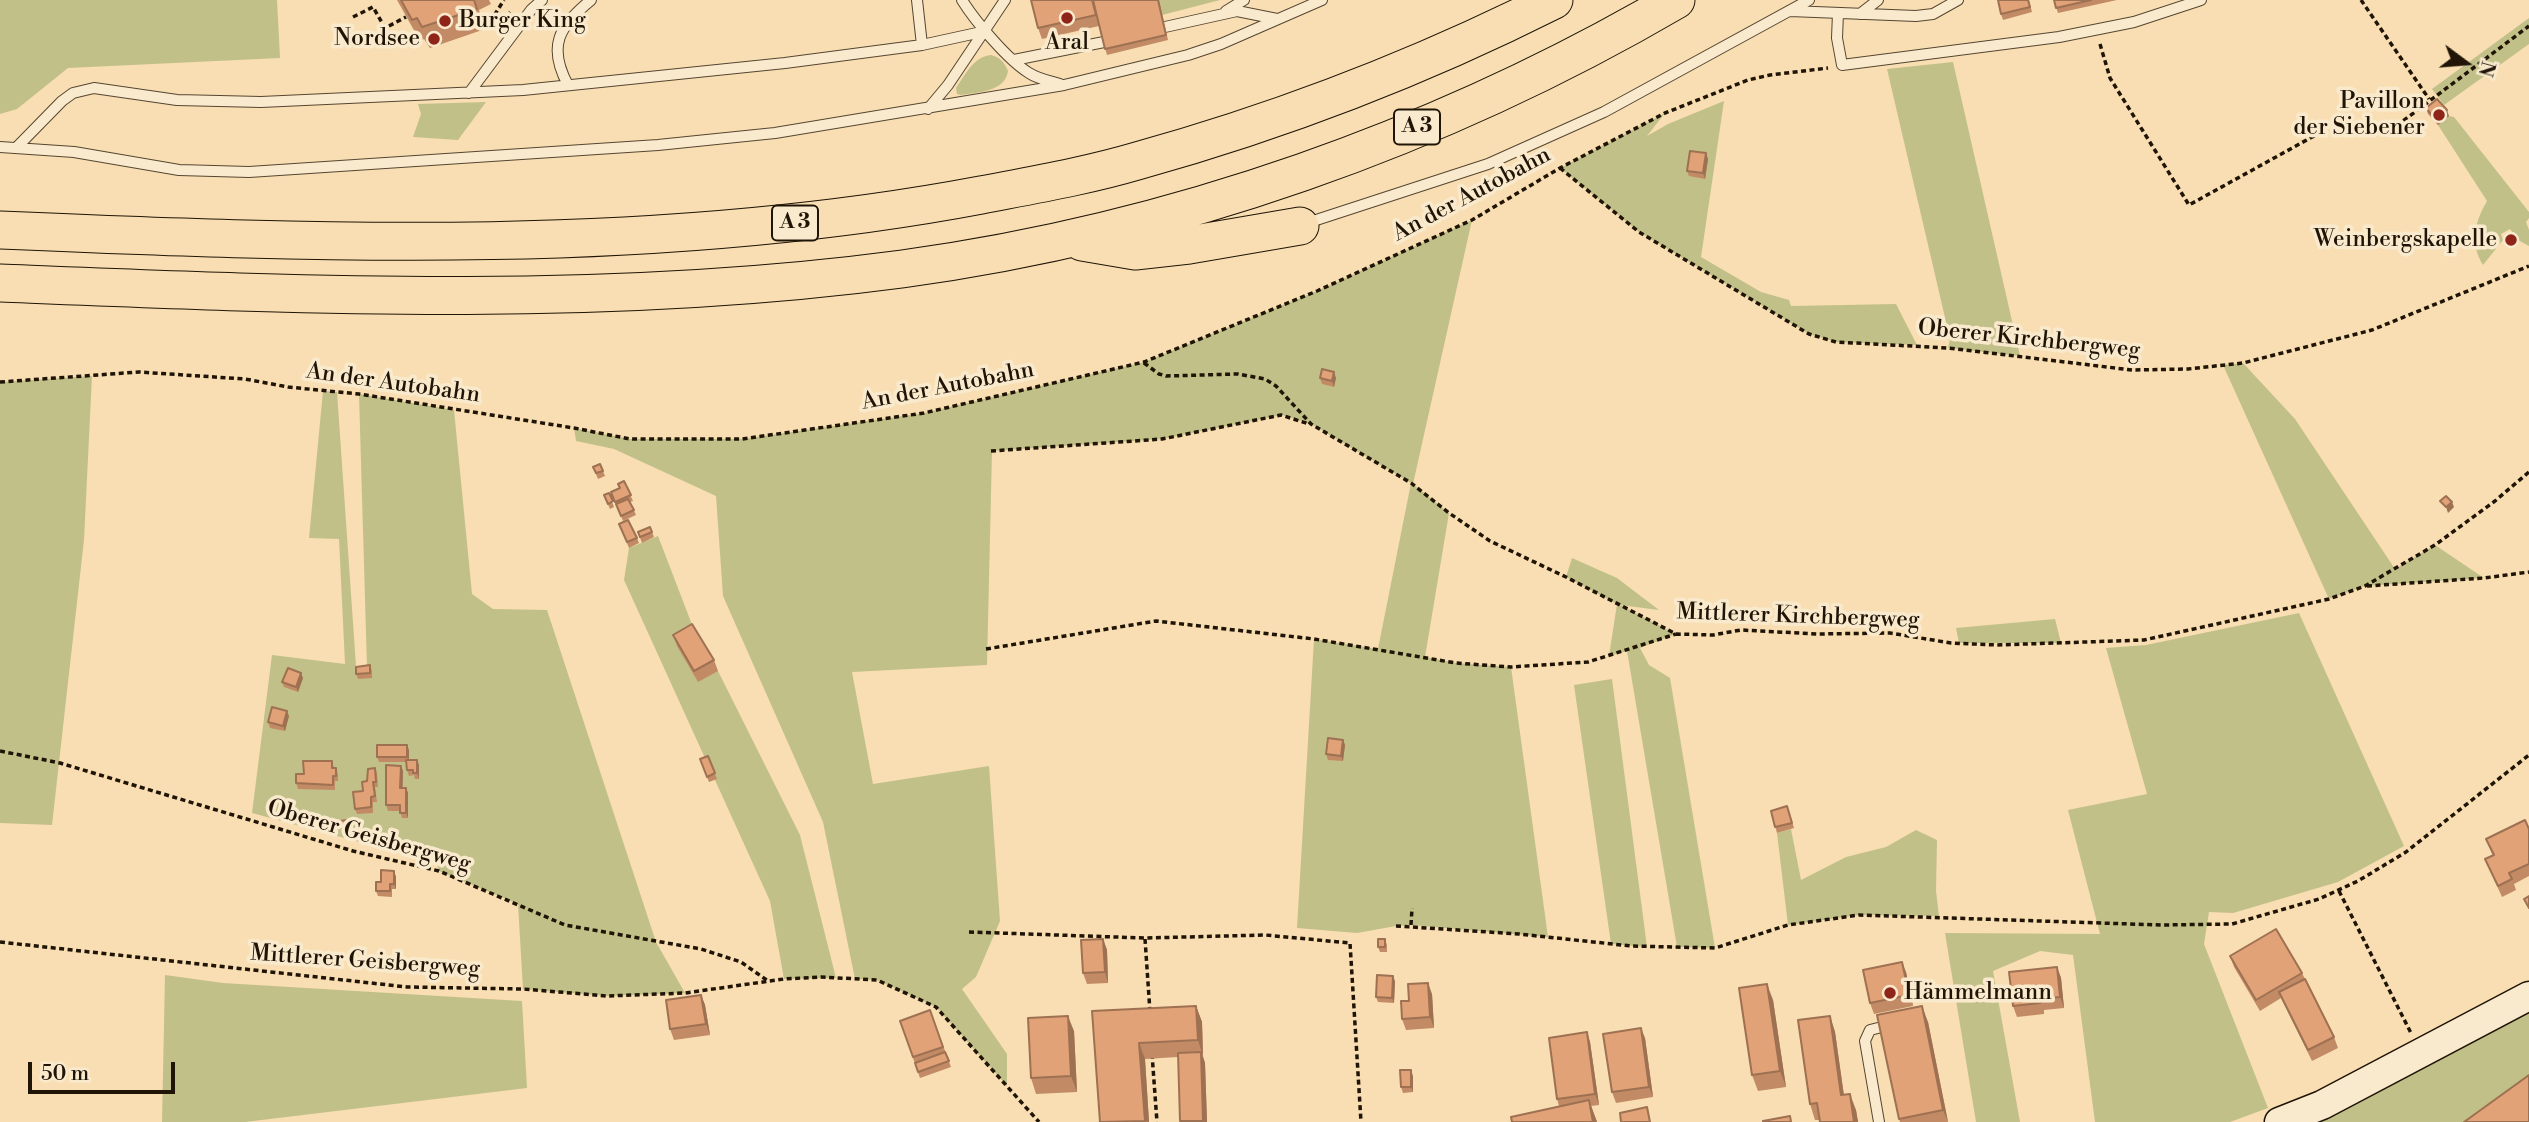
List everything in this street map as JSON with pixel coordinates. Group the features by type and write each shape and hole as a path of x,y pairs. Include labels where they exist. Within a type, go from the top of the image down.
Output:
{"highway":[{"name":"A 3","path":"0,230 160,236 485,241 632,236 850,217 1046,182 1135,162 1308,107 1498,28 1554,0"},
{"name":"A 3","path":"0,283 294,295 620,293 717,288 906,268 1063,239 1250,190 1350,155 1540,74 1676,0"},
{"path":"1063,239 1135,251 1189,245 1300,226"}],"street":[{"path":"2279,1122 2322,1105 2529,996"}],"lane":[{"path":"469,93 517,33 531,10 542,0"},
{"path":"568,85 559,67 559,37 567,23 591,0"},
{"path":"916,0 922,45"},
{"path":"962,0 986,31 1014,60 1035,76 1064,85"},
{"path":"927,109 948,85 1006,0"},
{"path":"1223,13 1244,0"},
{"path":"0,147 74,152 179,170 249,172 658,145 775,133 1064,85 1204,51 1322,0"},
{"path":"1300,226 1488,164 1604,112 1808,0"},
{"path":"1860,14 1878,0"},
{"path":"1790,11 1924,15 1943,10 1958,0"},
{"path":"1838,13 1837,38 1842,65 2059,37 2134,22 2201,0"},
{"path":"1165,27 1223,13 1249,12 1278,19"},
{"path":"16,148 62,101 73,93 94,88 204,102 469,93 785,63 922,45 986,31"},
{"path":"1014,60 1104,42"},
{"path":"1879,1122 1865,1041 1870,1030 1901,1021"}],"path":[{"path":"504,0 486,25 500,21 507,14"},
{"path":"2361,0 2434,109"},
{"path":"354,17 373,6 385,28 406,17"},
{"path":"2383,136 2529,26"},
{"path":"2095,28 2110,78 2189,205 2322,131"},
{"name":"An der Autobahn","path":"0,382 139,372 245,379 629,439 742,439 924,413 1144,362 1317,291 1472,220 1560,168 1665,113 1725,88 1770,75 1842,65"},
{"name":"Oberer Kirchbergweg","path":"1560,168 1639,232 1809,334 1836,342 1948,348 2132,370 2200,368 2243,363 2372,330 2529,266"},
{"name":"Mittlerer Kirchbergweg","path":"1144,362 1166,376 1238,374 1265,379 1276,386 1311,424 1411,483 1490,541 1676,634 1713,635 1741,630 1818,634 1890,633 1951,643 1997,645 2151,638 2329,599 2365,586 2435,545 2529,472"},
{"path":"992,451 1162,439 1282,415 1311,424"},
{"path":"2365,586 2484,578 2529,572"},
{"path":"986,649 1156,621 1314,639 1456,663 1511,667 1588,662 1676,634"},
{"name":"Oberer Geisbergweg","path":"0,751 60,763 353,851 439,872 565,925 701,949 741,962 770,982"},
{"path":"1396,926 1411,925 1631,946 1715,948 1788,925 1859,915 2161,926 2232,924 2339,891 2406,852 2529,755"},
{"path":"2339,891 2421,1053"},
{"path":"1411,925 1412,908"},
{"path":"970,932 1145,939 1265,935 1350,943 1360,1122"},
{"path":"1145,939 1150,1017"},
{"name":"Mittlerer Geisbergweg","path":"0,942 407,987 523,989 607,996 685,993 770,982"},
{"path":"770,982 821,977 877,980 936,1007 1040,1122"},
{"path":"1152,1043 1157,1122"}],"shaded area":[{"path":"0,0 277,0 280,58 68,68 17,109 0,114"},
{"path":"1158,0 1220,0 1162,15"},
{"path":"2529,18 2529,44 2444,105 2432,89"},
{"path":"991,55 1002,61 1008,71 1002,83 983,92 957,94 956,88 970,67 979,59"},
{"path":"1953,62 2020,356 1948,348 1950,339 1887,69"},
{"path":"1724,101 1701,257 1761,292 1789,300 1791,306 1896,304 1917,345 1836,342 1809,334 1639,232 1560,168 1665,113 1647,136 1668,124"},
{"path":"486,102 458,140 413,137 421,114 418,104"},
{"path":"2449,116 2454,117 2529,212 2526,222 2529,246 2518,240 2510,229 2501,234 2503,240 2483,265 2476,248 2475,232 2487,201 2438,125"},
{"path":"1472,220 1413,484 1449,513 1425,657 1456,663 1511,667 1548,937 1411,925 1357,933 1297,928 1314,639 1378,649 1411,483 1311,424 1282,415 1162,439 992,451 987,665 852,672 873,784 989,766 1000,921 976,977 962,989 1007,1054 1007,1086 936,1007 877,980 855,979 823,822 723,596 716,496 614,449 576,441 574,428 630,439 742,439 924,413 1144,362 1317,291"},
{"path":"2243,363 2295,419 2395,569 2435,545 2484,578 2365,586 2329,599 2223,365"},
{"path":"92,376 84,540 52,825 0,823 0,382"},
{"path":"323,391 337,392 356,666 367,667 359,394 454,410 472,594 493,609 547,610 656,942 685,993 607,996 523,989 518,904 439,871 437,863 252,813 272,655 345,664 339,539 309,538"},
{"path":"658,536 696,635 718,671 800,835 836,978 784,979 770,901 624,580 629,548"},
{"path":"1572,558 1617,578 1659,610 1620,605 1676,634 1640,648 1649,665 1670,678 1715,948 1677,947 1627,651 1609,656 1617,604 1566,577"},
{"path":"2299,613 2404,846 2338,882 2233,913 2209,912 2204,944 2268,1108 2230,1122 2095,1122 2073,955 2040,951 1993,971 2020,1122 1976,1122 1945,933 2100,934 2068,810 2147,794 2106,648 2146,645"},
{"path":"2055,619 2061,643 1959,643 1956,628"},
{"path":"1612,679 1647,947 1611,944 1574,685"},
{"path":"1791,829 1801,880 1846,857 1886,847 1916,830 1937,840 1936,891 1939,916 1859,915 1788,925 1777,833"},
{"path":"165,975 223,983 522,1001 527,1088 245,1122 162,1122"},
{"path":"2529,996 2529,1075 2465,1122 2279,1122"}],"building":[{"path":"401,0 474,0 477,9 422,27 417,18 412,20"},
{"path":"1031,0 1092,0 1096,15 1038,28"},
{"path":"1093,0 1158,0 1166,35 1105,49"},
{"path":"1998,0 2028,0 2030,7 2001,14"},
{"path":"2054,0 2091,0 2056,8"},
{"path":"2437,99 2447,110 2436,120 2426,108"},
{"path":"1690,151 1706,153 1703,173 1687,171"},
{"path":"1322,369 1334,372 1332,381 1320,378"},
{"path":"600,464 603,471 596,473 593,467"},
{"path":"624,481 631,495 615,502 611,492 620,488 618,484"},
{"path":"609,493 613,501 608,504 604,495"},
{"path":"2446,496 2452,502 2446,507 2440,501"},
{"path":"628,499 634,510 621,516 616,504"},
{"path":"628,520 637,538 627,542 619,524"},
{"path":"650,527 652,532 640,537 638,532"},
{"path":"692,624 714,660 694,671 673,635"},
{"path":"370,665 370,673 356,674 356,667"},
{"path":"288,668 301,673 296,687 282,682"},
{"path":"272,707 287,711 283,726 268,722"},
{"path":"1328,738 1343,740 1341,756 1326,754"},
{"path":"377,745 407,745 407,757 377,757"},
{"path":"708,756 715,773 707,777 700,759"},
{"path":"406,760 417,760 417,773 407,770"},
{"path":"303,761 332,761 332,768 336,768 333,785 296,783 296,774 304,774"},
{"path":"386,765 401,766 400,788 406,788 406,813 400,813 400,805 386,805"},
{"path":"375,768 375,796 371,797 371,807 355,809 353,792 363,791 362,782 367,781 368,769"},
{"path":"1787,806 1792,823 1775,827 1771,811"},
{"path":"347,820 347,827 341,828 340,821"},
{"path":"2525,820 2529,829 2529,864 2509,873 2512,879 2498,886 2485,859 2494,855 2486,839"},
{"path":"381,870 394,871 394,884 390,884 390,891 376,891 376,882 381,882"},
{"path":"2276,929 2302,973 2256,1000 2230,956"},
{"path":"1103,939 1105,972 1083,973 1081,940"},
{"path":"1378,939 1385,939 1385,947 1378,947"},
{"name":"Hämmelmann","path":"1902,962 1909,995 1870,1003 1863,970"},
{"path":"2057,967 2060,997 2040,999 2040,1003 2013,1006 2009,972"},
{"path":"1377,975 1393,976 1392,998 1376,997"},
{"path":"2305,979 2334,1037 2308,1050 2279,992"},
{"path":"1428,983 1430,1017 1402,1019 1401,1001 1409,1001 1408,984"},
{"path":"1767,984 1780,1071 1752,1075 1739,988"},
{"path":"701,995 706,1024 670,1029 666,1000"},
{"path":"1196,1006 1198,1040 1139,1043 1145,1121 1100,1122 1092,1011"},
{"path":"1922,1006 1943,1110 1899,1119 1877,1015"},
{"path":"930,1010 943,1047 913,1057 900,1021"},
{"path":"1068,1016 1071,1076 1031,1078 1028,1018"},
{"path":"1830,1016 1841,1095 1850,1094 1854,1122 1820,1122 1817,1103 1810,1104 1798,1020"},
{"path":"1641,1028 1649,1087 1612,1092 1603,1034"},
{"path":"1587,1032 1595,1094 1557,1099 1549,1038"},
{"path":"945,1052 949,1061 918,1072 915,1063"},
{"path":"1201,1052 1203,1121 1180,1121 1178,1053"},
{"path":"1400,1070 1411,1070 1411,1087 1401,1087"},
{"path":"2529,1075 2529,1122 2464,1122"},
{"path":"1589,1100 1593,1122 1512,1122 1511,1117"},
{"path":"1647,1107 1650,1122 1621,1122 1620,1113"},
{"path":"1790,1116 1791,1122 1763,1122 1763,1121"}],"place":[{"name":"Aral","path":"1067,18"},
{"name":"Burger King","path":"445,21"},
{"name":"Nordsee","path":"434,39"},
{"name":"Pavillon der Siebener","path":"2439,115"},
{"name":"Weinbergskapelle","path":"2511,240"},
{"name":"Hämmelmann","path":"1890,993"}]}
